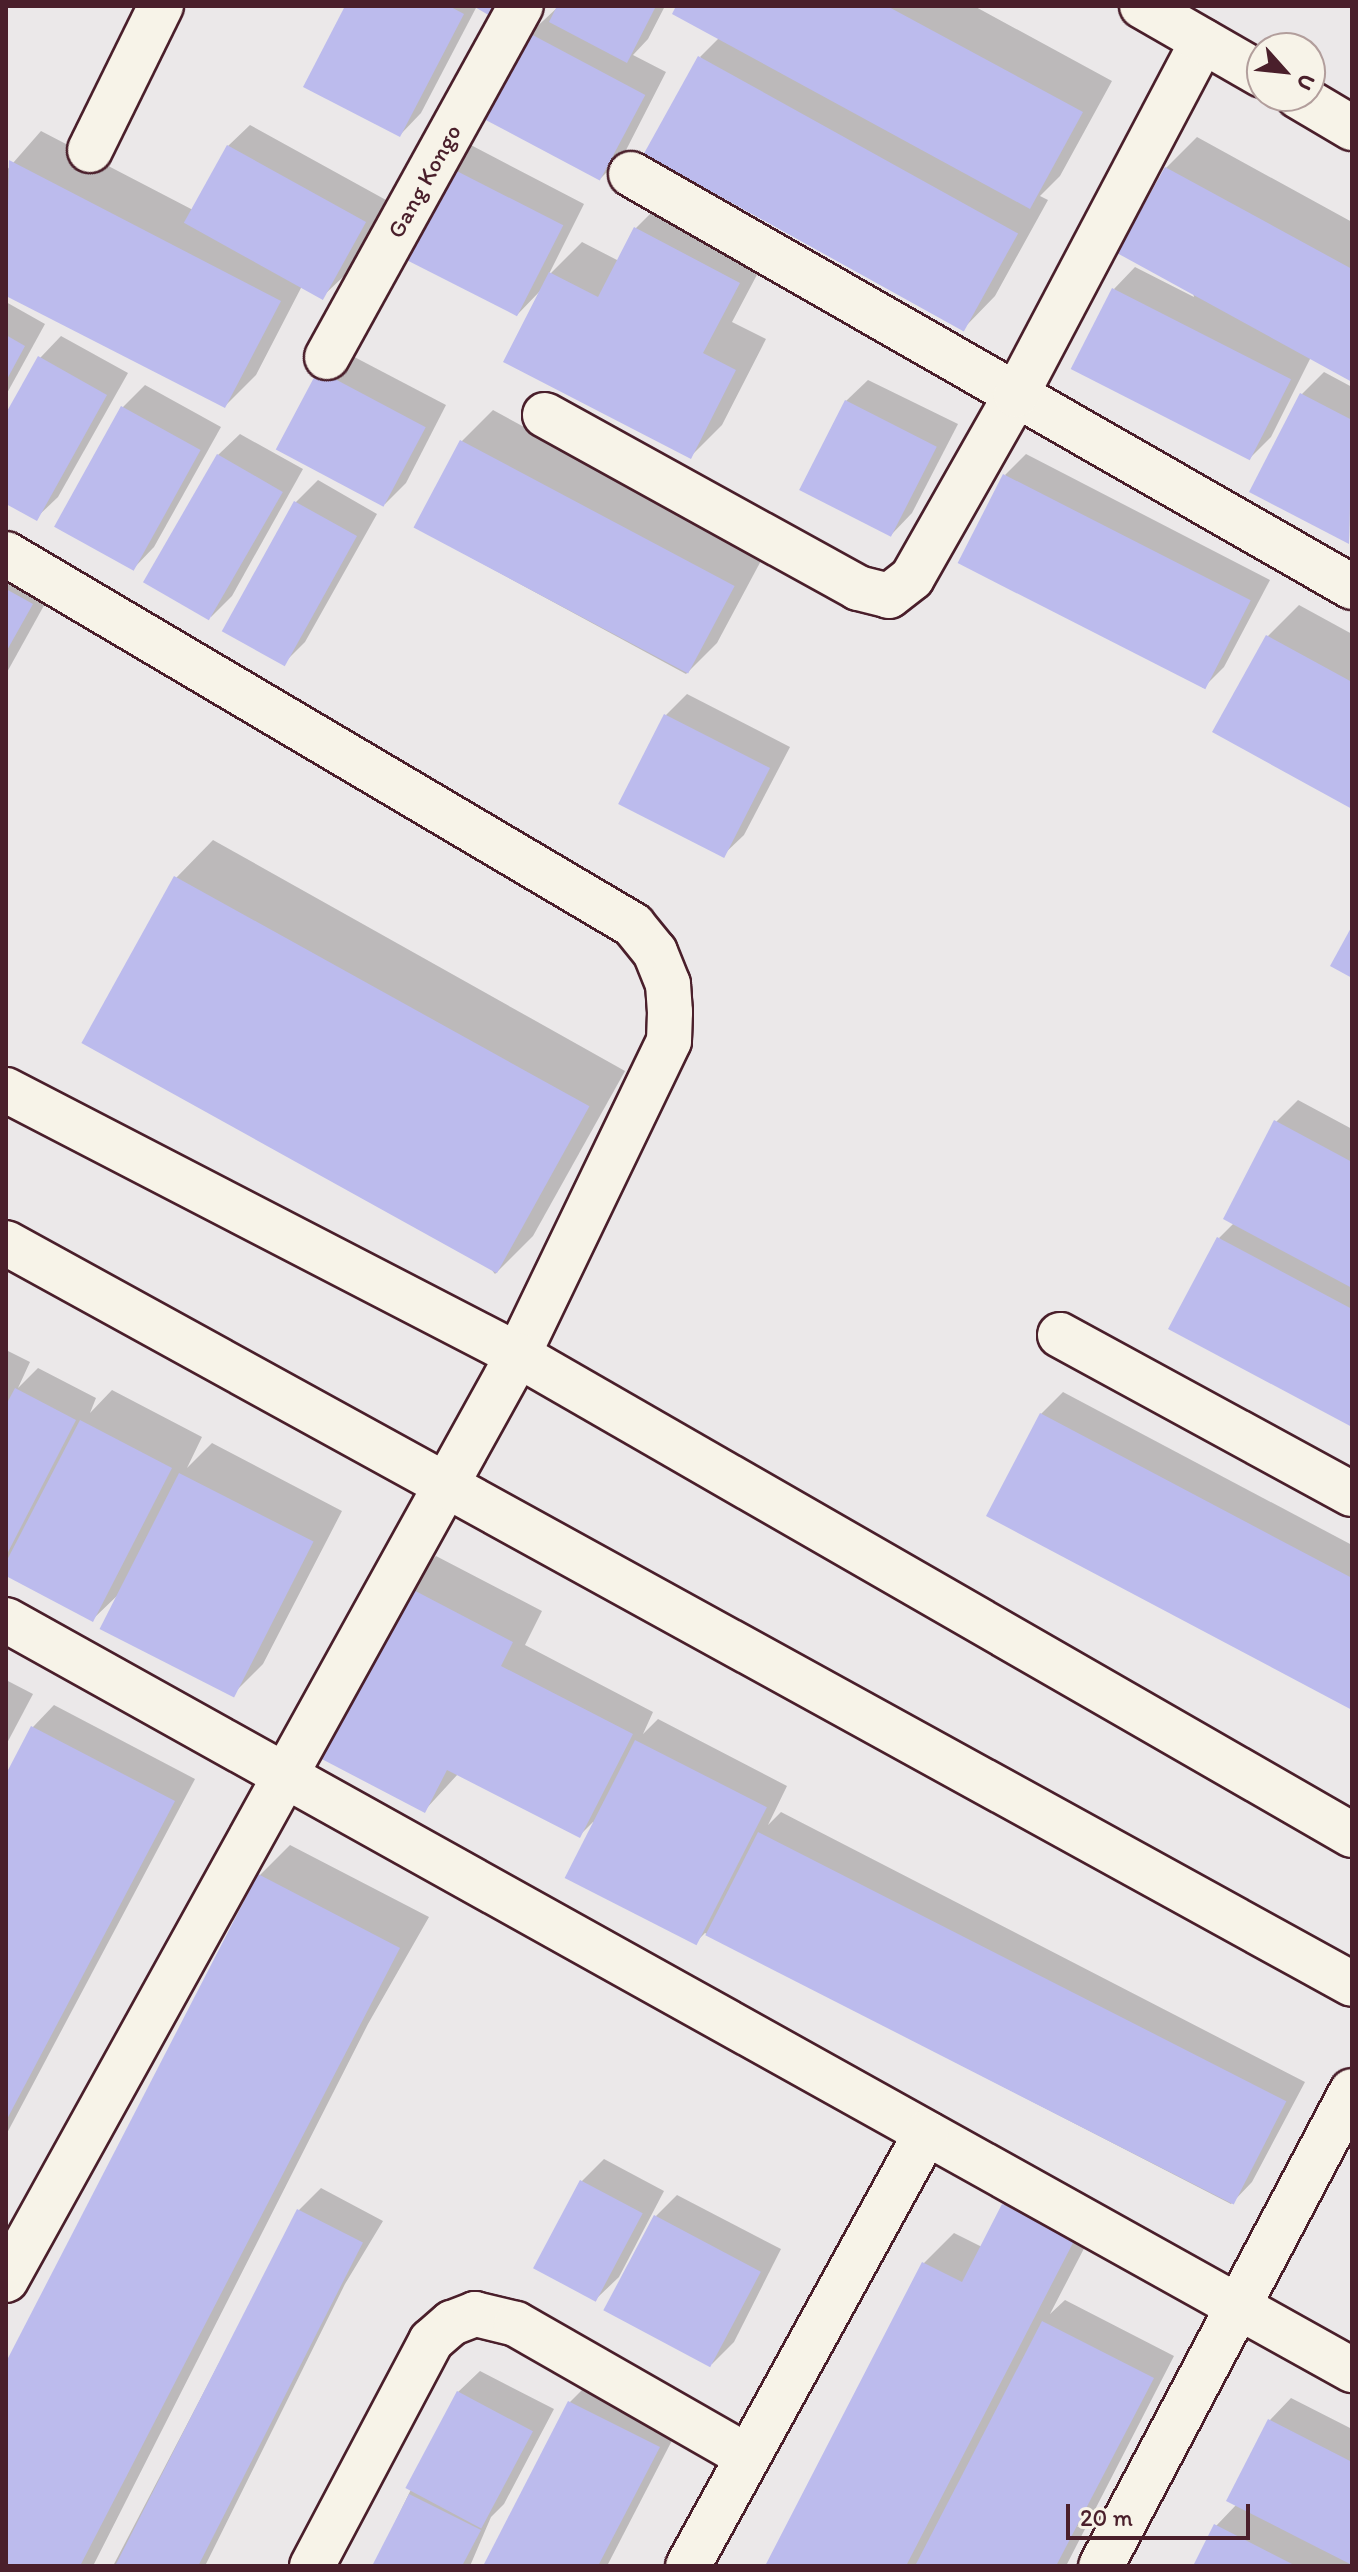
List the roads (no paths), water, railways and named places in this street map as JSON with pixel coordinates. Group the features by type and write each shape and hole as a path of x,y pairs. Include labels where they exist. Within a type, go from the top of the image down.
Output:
{"street":[{"path":"90,150 161,6"},
{"name":"Gang Kongo","path":"327,357 521,6"},
{"path":"1142,6 1246,66"},
{"path":"545,415 879,597 889,596 912,578 1016,395 1203,41"},
{"path":"1325,112 1352,128"},
{"path":"631,174 1352,587"},
{"path":"6,554 633,925 655,952 668,984 669,1041 518,1355 288,1777 6,2280"},
{"path":"6,1090 518,1355 1352,1835"},
{"path":"6,1243 449,1483 1352,1984"},
{"path":"1060,1335 1352,1494"},
{"path":"6,1620 1352,2370"},
{"path":"1101,2566 1236,2305 1352,2091"},
{"path":"688,2566 926,2133"},
{"path":"312,2566 431,2341 452,2323 475,2314 516,2324 748,2457"}]}
